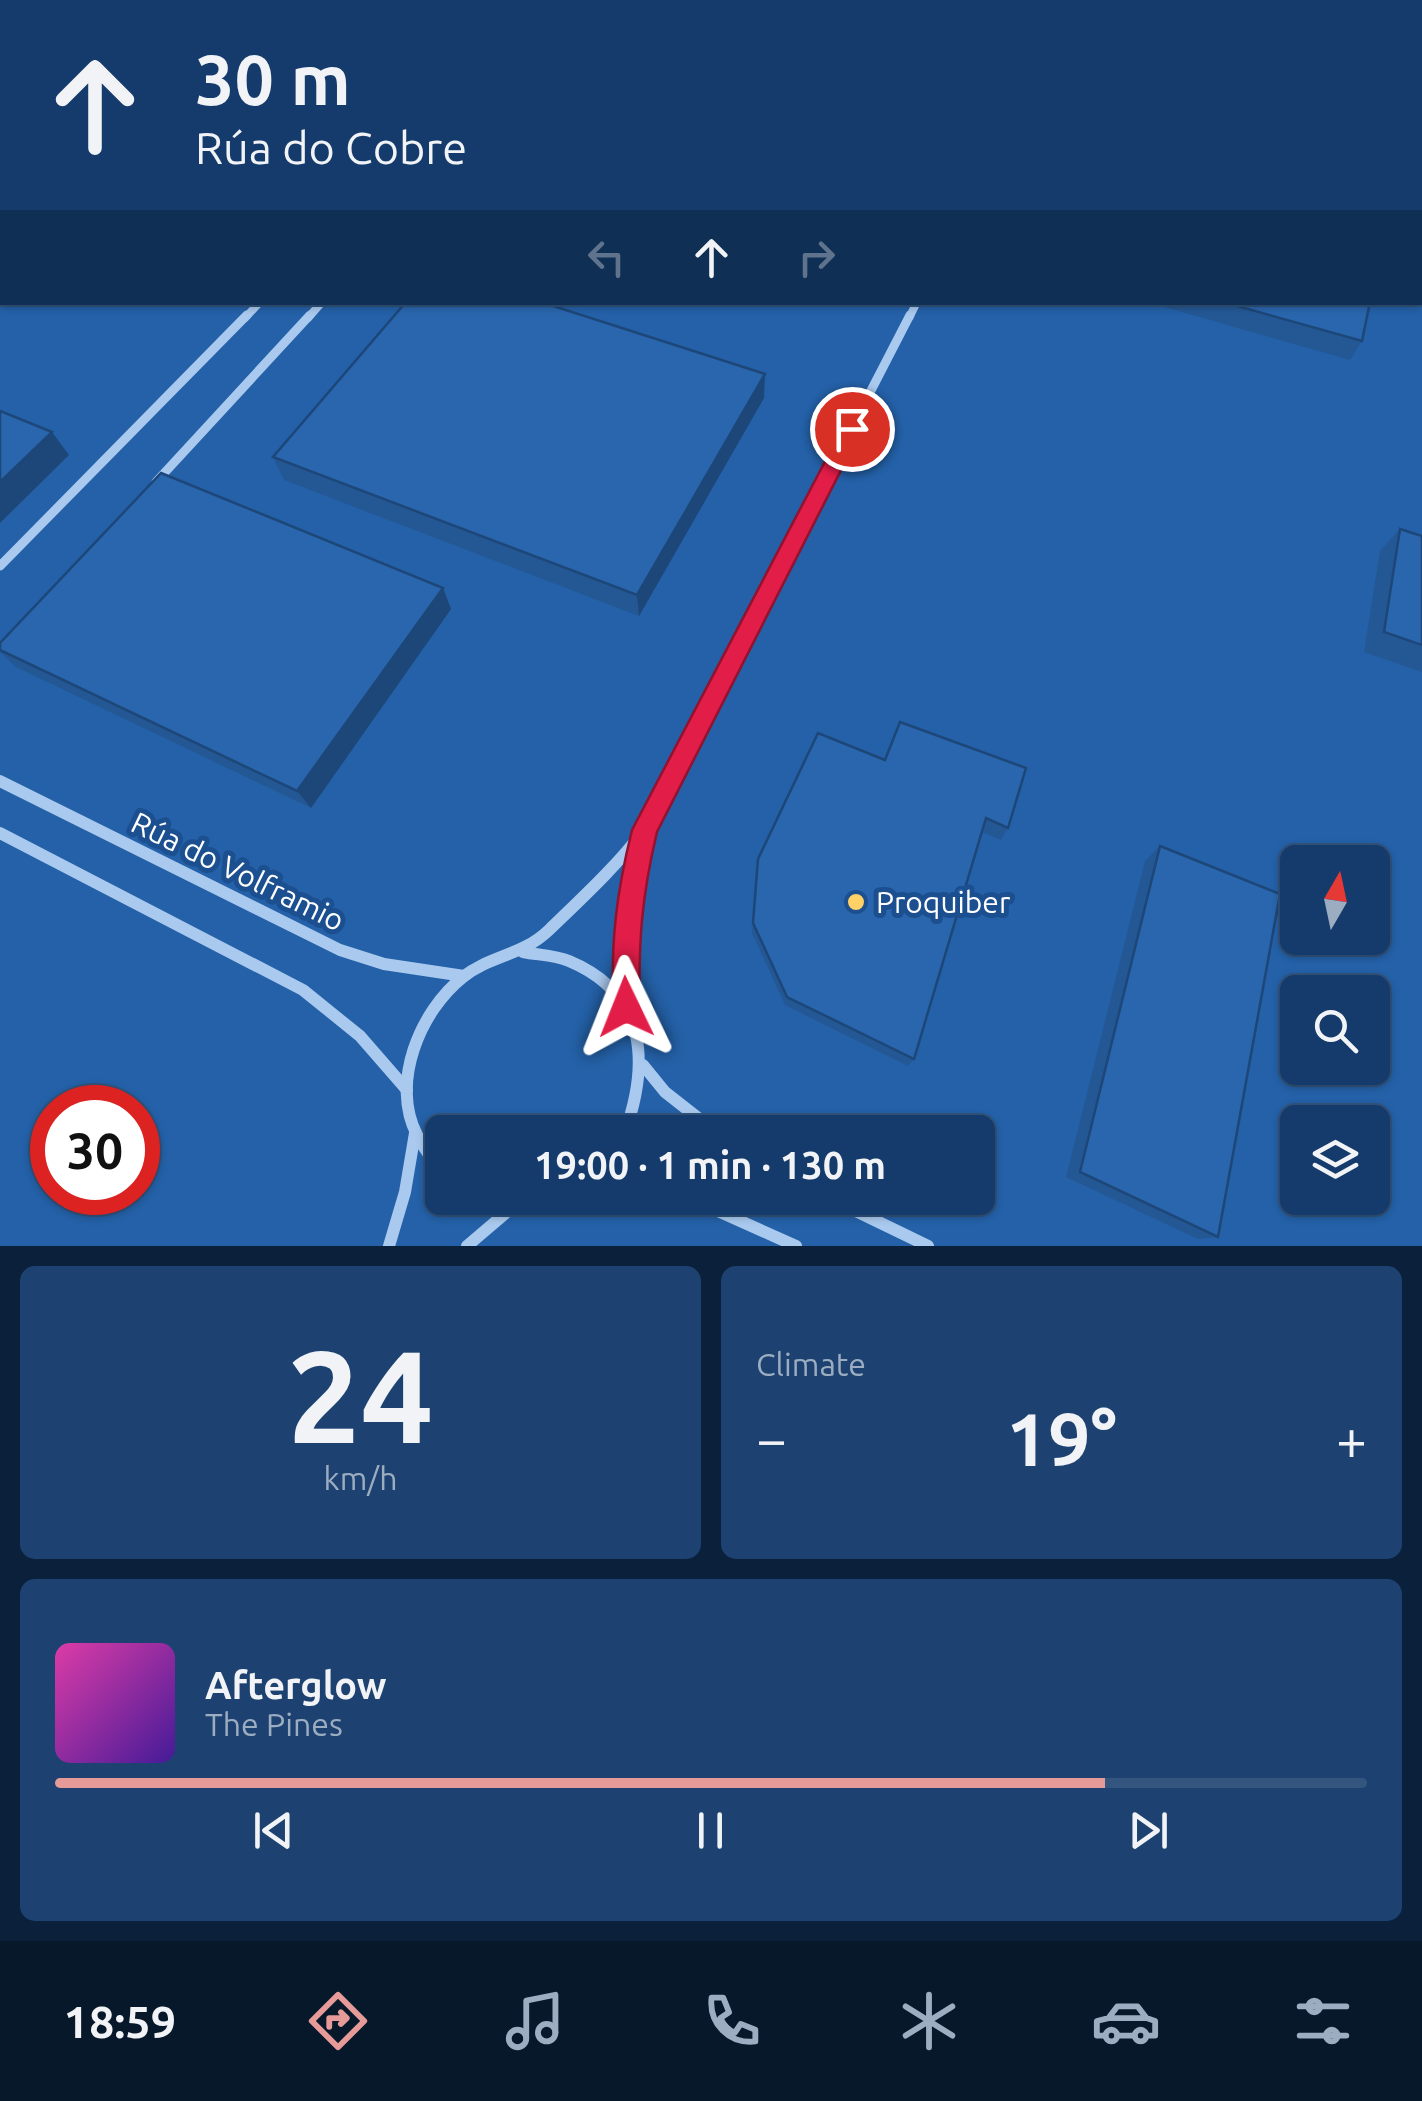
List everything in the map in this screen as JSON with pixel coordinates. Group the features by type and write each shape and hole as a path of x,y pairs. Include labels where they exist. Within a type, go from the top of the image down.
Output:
{"street":[{"path":"0,566 257,305"},
{"path":"147,492 319,305"},
{"path":"626,1007 624,941 628,898 645,830 915,305"},
{"name":"Rúa do Volframio","path":"0,782 340,950 384,964 464,976"},
{"path":"523,952 583,897 645,830"},
{"path":"0,833 303,990 338,1013 371,1044 407,1090"},
{"path":"389,1246 405,1192 415,1132 407,1090 414,1047 434,1006 464,976 496,959 523,952 566,960 595,974 626,1007 638,1032 643,1064 639,1100 632,1115"},
{"path":"643,1064 665,1092 694,1115"},
{"path":"415,1132 425,1147"},
{"path":"467,1246 502,1215"},
{"path":"727,1215 796,1246"},
{"path":"864,1215 928,1246"}],"shaded area":[{"path":"0,305 1422,305 1422,1246 0,1246"}],"building":[{"path":"403,305 550,305 765,374 637,595 273,457"},
{"path":"1234,305 1369,305 1362,341"},
{"path":"0,411 52,432 0,482"},
{"path":"161,473 443,588 297,791 0,650 0,643"},
{"path":"1400,529 1422,536 1422,645 1384,632"},
{"name":"Proquiber","path":"900,722 1026,768 1008,828 986,818 914,1059 787,997 753,923 758,859 818,733 885,760"},
{"path":"1160,846 1280,894 1218,1237 1080,1172"}],"place":[{"name":"Proquiber","path":"856,902"}],"route":[{"path":"626,1007 624,941 628,898 645,830 852,429"}]}
